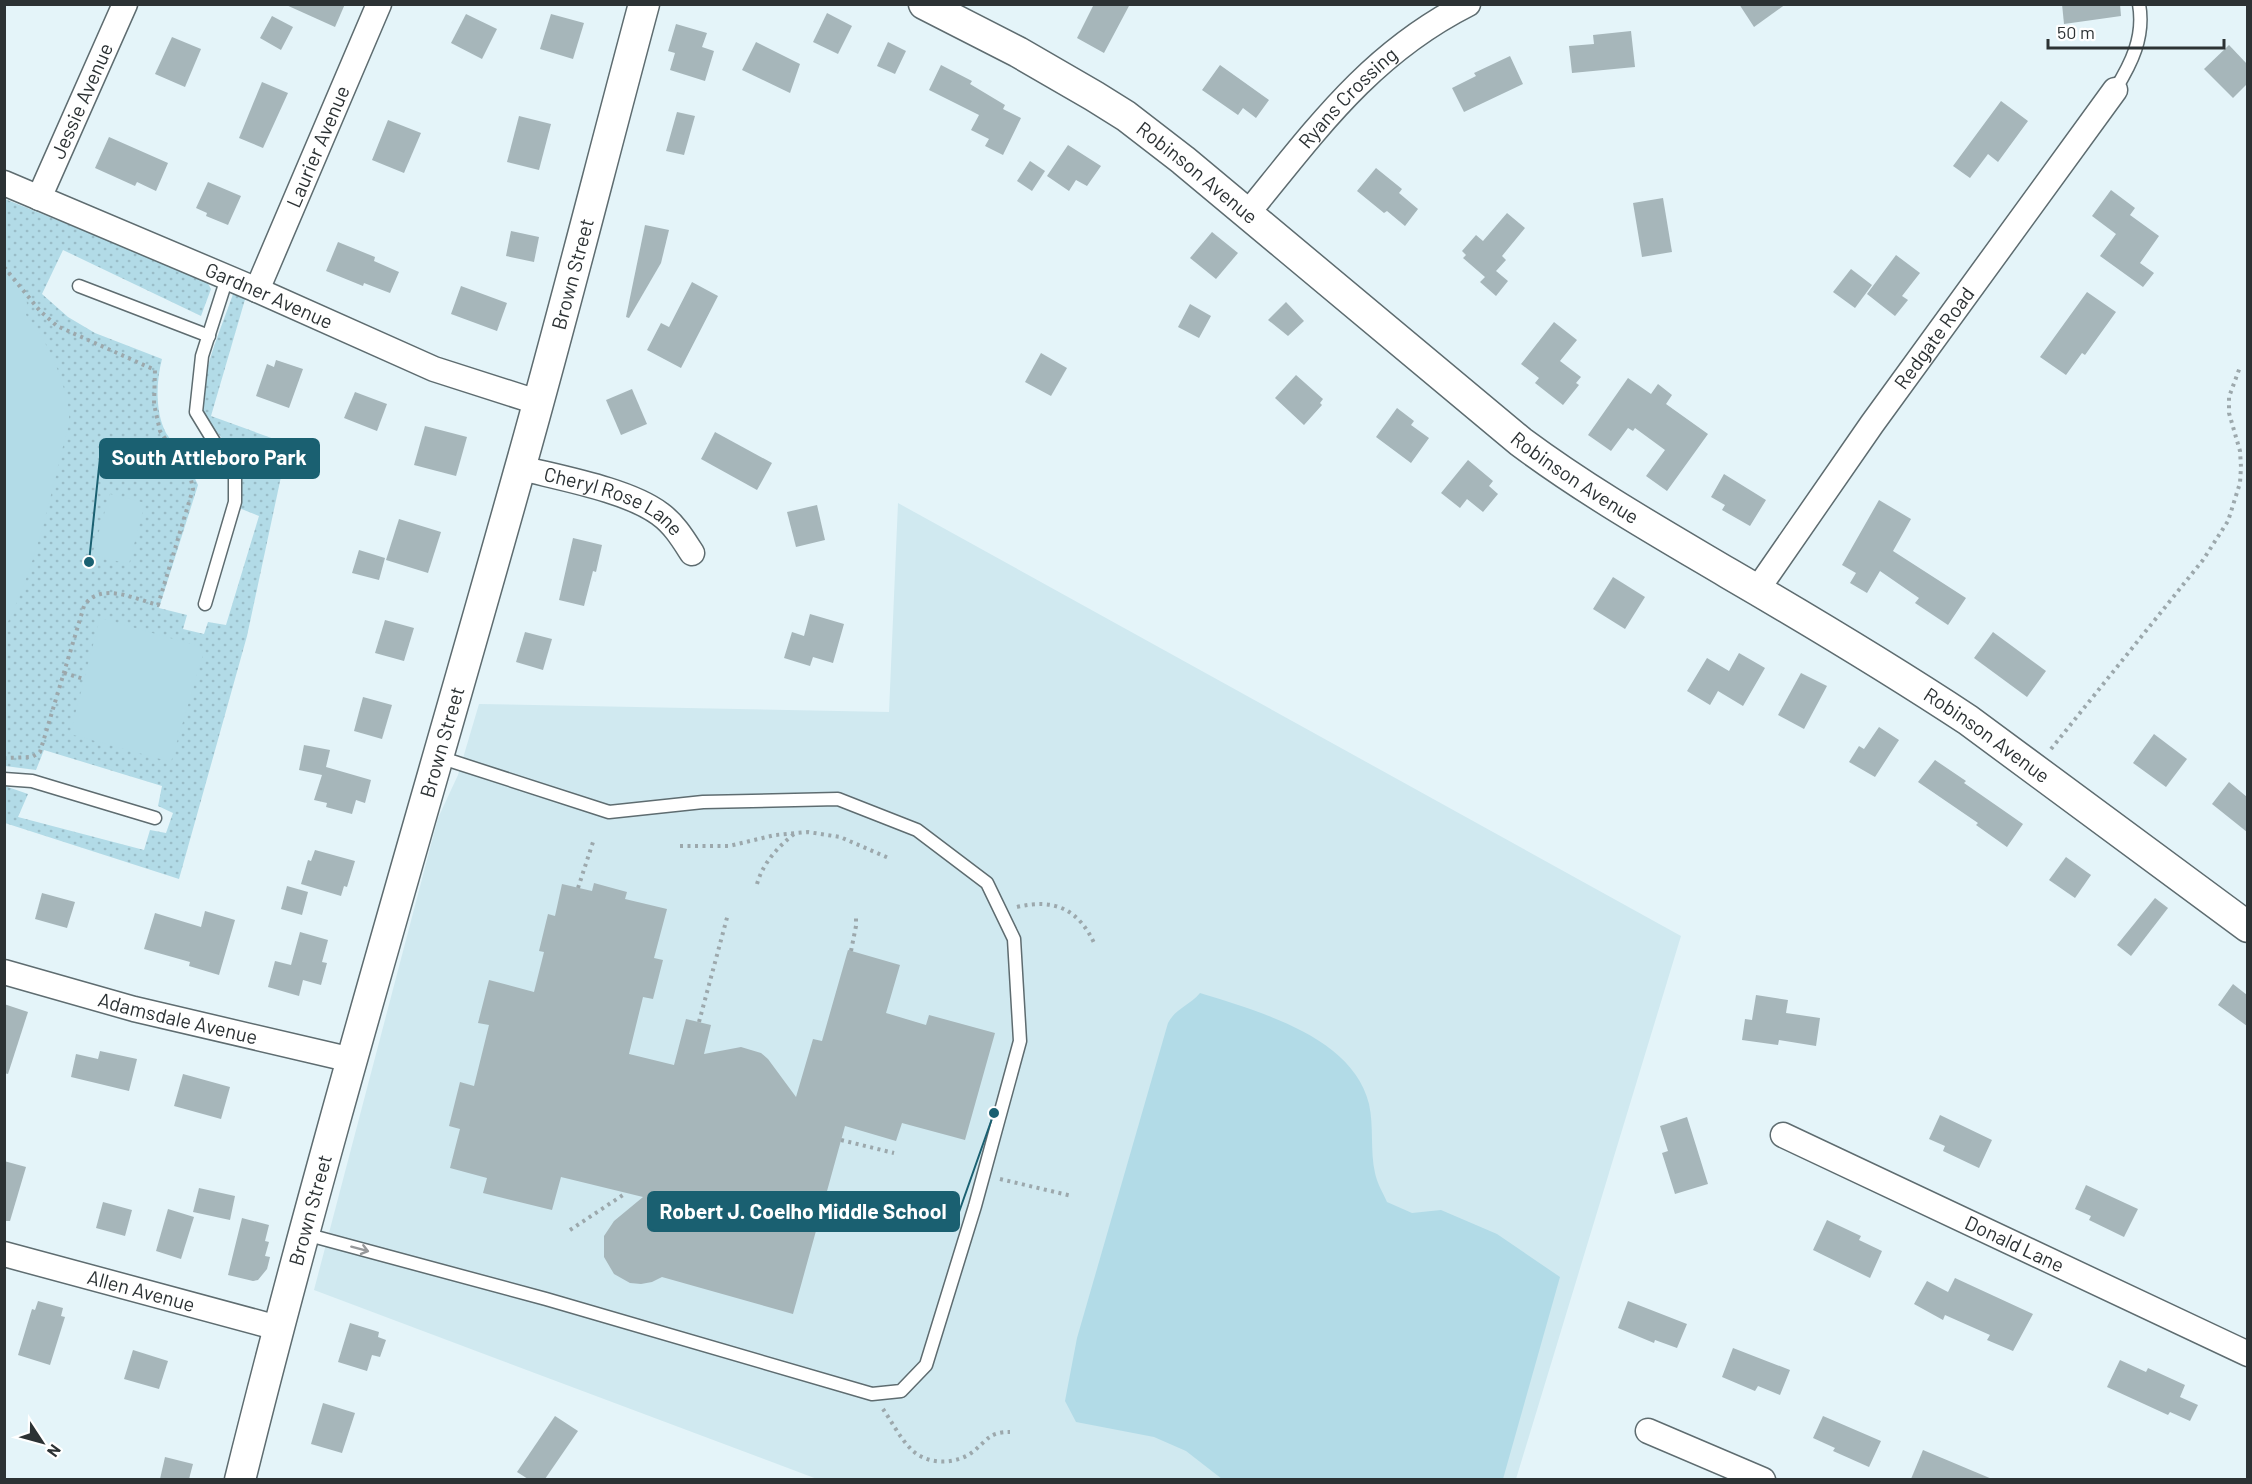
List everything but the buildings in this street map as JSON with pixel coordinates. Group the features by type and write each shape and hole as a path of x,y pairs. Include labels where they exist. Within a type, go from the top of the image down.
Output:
{"street":[{"name":"Jessie Avenue","path":"39,198 125,4"},
{"name":"Laurier Avenue","path":"257,290 380,4"},
{"name":"Brown Street","path":"240,1479 278,1328 352,1060 521,468 644,4"},
{"name":"Robinson Avenue","path":"924,4 1058,74 1118,111 1153,136 1521,442 1553,466 1625,514 1758,590 1924,691 2036,770 2247,927"},
{"name":"Ryans Crossing","path":"1247,214 1324,120 1376,66 1405,41 1437,20 1468,4"},
{"name":"Redgate Road","path":"1758,590 1872,424 2115,90"},
{"name":"Gardner Avenue","path":"4,183 257,290 434,369 537,402"},
{"name":"Cheryl Rose Lane","path":"521,468 624,495 643,504 660,514 673,526 692,553"},
{"name":"Adamsdale Avenue","path":"4,972 134,1009 352,1060"},
{"name":"Donald Lane","path":"1783,1135 2247,1354"},
{"name":"Allen Avenue","path":"4,1254 278,1328"},
{"path":"1648,1431 1763,1479"}],"lane":[{"path":"2115,90 2130,65 2138,45 2139,4"},
{"path":"205,604 235,502 235,476 196,412 202,356 227,278"},
{"path":"79,286 209,336"},
{"path":"304,1234 440,1270 872,1394 901,1391 926,1365 975,1206 1020,1041 1014,939 987,883 917,830 838,799 703,802 609,813 438,757"},
{"path":"4,779 32,781 155,818"}],"path":[{"path":"4,267 40,311 57,326 155,370 154,404 159,431 190,475 193,483 158,605 107,592 94,595 84,606 40,752 32,757 4,758"},
{"path":"2036,770 2081,710 2204,560 2228,521 2240,483 2240,451 2229,413 2229,398 2240,367"},
{"path":"63,673 84,679"},
{"path":"680,846 729,846 775,835 808,832 840,837 891,859"},
{"path":"757,884 768,860 794,834"},
{"path":"578,888 594,839"},
{"path":"1013,908 1046,903 1063,909 1077,917 1095,945"},
{"path":"699,1022 728,914"},
{"path":"851,951 856,915"},
{"path":"841,1140 894,1153"},
{"path":"991,1176 1072,1196"},
{"path":"570,1230 626,1193"},
{"path":"881,1406 913,1451 922,1457 934,1460 953,1461 966,1457 997,1432 1010,1432"}],"shaded area":[{"path":"5,199 206,280 211,289 201,316 63,250 42,294 68,317 95,333 162,359 158,406 162,425 198,485 159,608 187,615 183,629 204,634 208,622 226,625 259,516 239,508 240,482 237,465 225,442 208,422 202,407 208,366 234,291 246,296 211,416 288,444 247,636 179,879 5,823 5,786 28,794 18,817 144,850 150,830 166,833 173,813 158,806 162,786 44,750 36,770 5,766"},
{"path":"5,280 20,290 26,298 26,315 48,348 60,375 69,419 38,543 15,608 5,628"},
{"path":"110,494 145,503 129,564 92,555"},
{"path":"898,503 1681,936 1516,1479 817,1479 314,1290 438,818 458,775 479,704 889,712"},
{"path":"100,618 205,648 171,762 70,734"},
{"path":"1200,993 1248,1008 1300,1030 1324,1044 1344,1060 1359,1080 1369,1104 1375,1173 1387,1202 1412,1213 1441,1210 1497,1234 1560,1277 1503,1479 1222,1479 1186,1451 1154,1437 1076,1422 1065,1401 1077,1338 1168,1023"}],"place":[{"name":"South Attleboro Park","path":"89,562"},
{"name":"Robert J. Coelho Middle School","path":"994,1113"}]}
